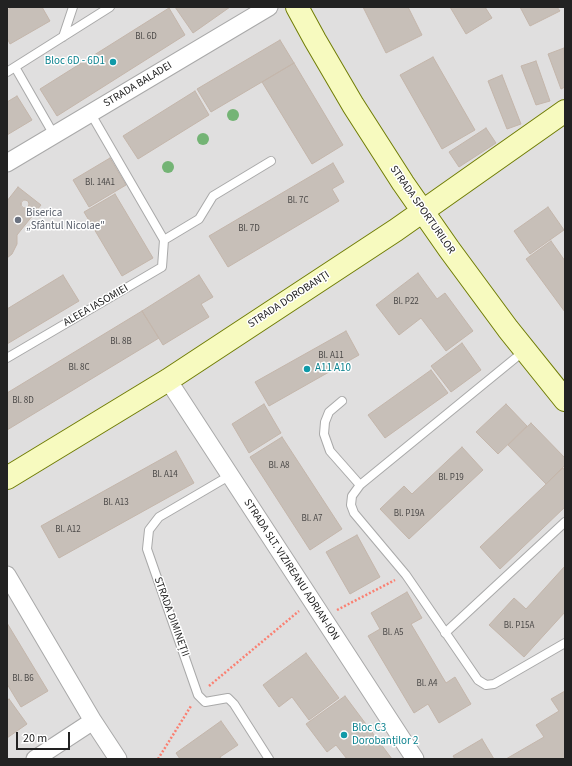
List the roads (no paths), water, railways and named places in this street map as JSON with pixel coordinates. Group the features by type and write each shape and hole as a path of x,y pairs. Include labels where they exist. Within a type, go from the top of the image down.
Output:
{"main road":[{"name":"STRADA SPORTURILOR","path":"297,7 353,105 422,211 525,350 565,400"},
{"name":"STRADA DOROBANȚI","path":"7,478 168,380 422,211 565,111"}],"street":[{"name":"STRADA BALADEI","path":"7,163 269,7"},
{"name":"STRADA SLT. VIZIREANU ADRIAN-ION","path":"168,380 229,476 415,759"},
{"path":"7,575 93,721 118,759"},
{"path":"35,759 93,721"}],"lane":[{"path":"64,37 73,7"},
{"path":"7,72 110,7"},
{"path":"15,67 54,135"},
{"path":"91,114 164,240 199,219 213,196 271,161"},
{"name":"ALEEA IASOMIEI","path":"7,358 162,267 164,240"},
{"path":"525,350 360,485 352,496 351,505 354,513 406,575 478,680 486,685 494,684 565,643"},
{"path":"342,401 329,412 325,422 324,434 330,451 360,485"},
{"name":"STRADA DIMINEȚII","path":"229,476 159,517 148,530 147,549 198,695 205,702 228,698 234,704 269,759"},
{"path":"445,633 565,522"}],"place":[{"name":"Bloc 6D - 6D1","path":"113,62"},
{"name":"Biserica „Sfântul Nicolae\"","path":"18,220"},
{"name":"A11 A10","path":"307,369"},
{"name":"Bloc C3 Dorobanților 2","path":"344,735"}]}
